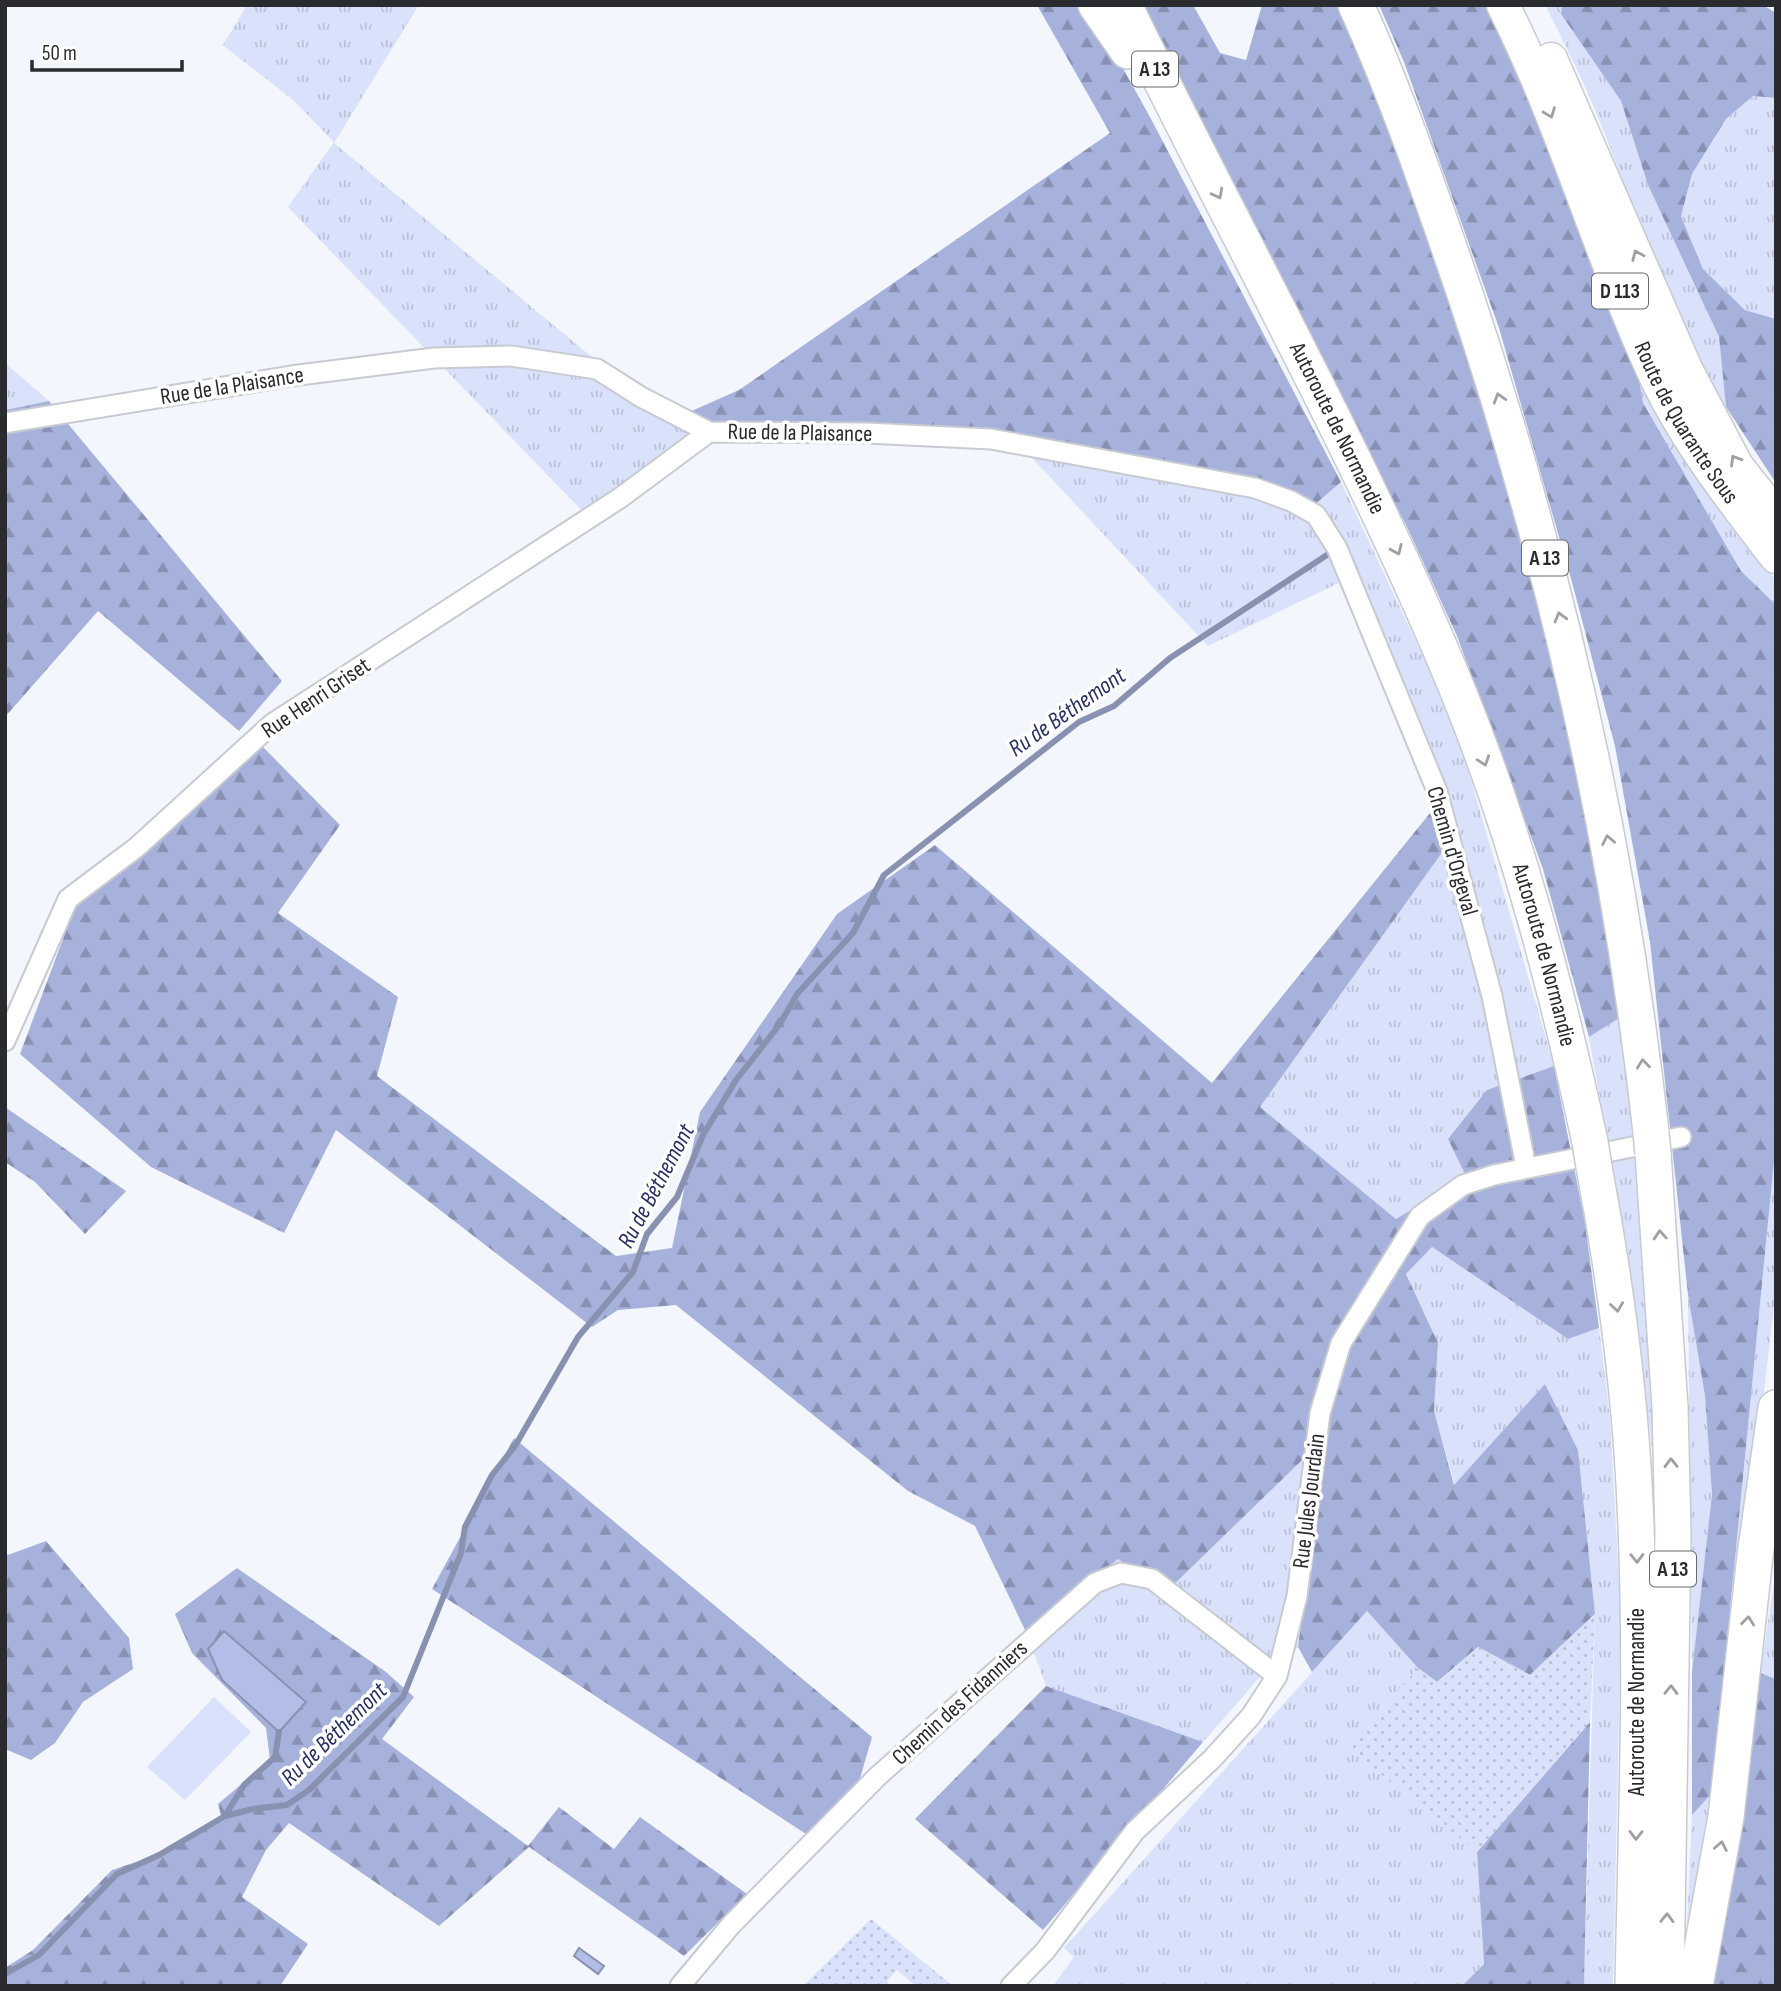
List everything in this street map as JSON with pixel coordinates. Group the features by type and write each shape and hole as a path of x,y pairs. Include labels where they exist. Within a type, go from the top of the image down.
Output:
{"highway":[{"path":"1096,5 1186,133"},
{"name":"Autoroute de Normandie","path":"1125,5 1186,133 1374,500 1459,694 1517,859 1544,948 1592,1155 1617,1310 1636,1504 1638,1697 1633,1986"},
{"name":"Autoroute de Normandie","path":"1356,5 1437,211 1486,357 1530,502 1567,642 1621,908 1662,1141 1673,1521 1666,1986"},
{"path":"1695,1986 1726,1817 1755,1556 1776,1408"}],"main road":[{"name":"Route de Quarante Sous","path":"1503,5 1538,81 1658,382 1719,483 1776,557"},
{"name":"Route de Quarante Sous","path":"1527,5 1686,369 1737,466 1776,515"}],"street":[{"name":"Rue de la Plaisance","path":"5,423 291,376 435,358 510,356 597,369 641,397 709,432 866,433 991,439 1255,488 1291,501 1316,515 1337,548"},
{"name":"Rue Henri Griset","path":"5,1041 68,899 137,847 272,724 620,498 709,432"},
{"name":"Chemin d'Orgeval","path":"1337,548 1437,791 1492,996 1526,1167"},
{"name":"Rue Jules Jourdain","path":"1011,1986 1045,1951 1135,1831 1212,1759 1251,1716 1277,1676 1297,1596 1320,1413 1341,1343 1420,1216 1463,1185 1526,1167 1662,1141"},
{"name":"Chemin des Fidanniers","path":"680,1986 731,1925 878,1776 1095,1583 1121,1573 1152,1579 1277,1676"}],"green space":[{"path":"247,5 419,5 334,143 669,421 707,441 591,520 288,207 334,142 293,100 223,45"},
{"path":"1037,5 1082,5 1104,34 1151,119 1341,482 1312,507 1020,445 707,441 669,421 739,390 1110,133"},
{"path":"1140,5 1193,5 1220,53 1246,60 1262,5 1339,5 1372,82 1445,282 1553,636 1624,1015 1589,1037 1543,869 1457,636 1407,527"},
{"path":"1379,5 1485,5 1534,113 1637,368 1643,403 1741,571 1776,605 1776,1141 1712,1793 1692,1815 1692,1672 1712,1494 1705,1396 1688,1295 1650,942 1615,746 1572,582 1499,328 1404,62"},
{"path":"1545,5 1562,5 1561,14 1621,101 1648,185 1719,337 1726,407 1674,309 1592,103"},
{"path":"1562,5 1763,5 1776,13 1776,98 1753,96 1726,119 1692,174 1681,216 1703,269 1745,310 1776,319 1776,483 1726,407 1719,337 1648,185 1621,101 1561,14"},
{"path":"1753,96 1776,98 1776,319 1745,310 1703,269 1681,216 1692,174 1726,119"},
{"path":"5,363 49,401 5,410"},
{"path":"1637,368 1736,534 1776,580 1776,605 1741,571 1643,403"},
{"path":"49,401 282,681 239,731 98,611 5,717 5,410"},
{"path":"1020,445 1312,507 1341,482 1455,725 1554,1066 1487,1090 1466,1176 1396,1219 1260,1107 1446,847 1347,579 1208,646"},
{"path":"261,745 340,825 278,913 398,997 377,1076 616,1256 672,1248 700,1112 837,914 935,845 1212,1083 1434,808 1446,847 1260,1107 1396,1219 1466,1176 1448,1139 1487,1090 1554,1066 1585,1223 1599,1328 1568,1339 1432,1247 1406,1274 1438,1343 1434,1411 1454,1485 1545,1384 1578,1450 1595,1614 1530,1675 1478,1647 1437,1682 1418,1668 1367,1611 1312,1672 1298,1647 1327,1436 1165,1593 1118,1559 1027,1634 975,1526 908,1491 676,1305 618,1310 592,1327 336,1130 284,1233 151,1167 20,1054 85,880"},
{"path":"1624,1015 1647,1207 1659,1508 1632,1281 1589,1037"},
{"path":"5,1107 126,1191 85,1234 35,1182 5,1162"},
{"path":"1776,1141 1776,1288 1716,1809 1686,1950 1692,1815 1712,1792"},
{"path":"1432,1247 1568,1339 1599,1328 1610,1418 1621,1621 1613,1986 1584,1986 1595,1614 1578,1450 1545,1384 1455,1485 1434,1411 1438,1343 1406,1274"},
{"path":"1688,1295 1705,1396 1712,1494 1692,1672"},
{"path":"1328,1435 1298,1647 1268,1668 1203,1742 1046,1686 1027,1634 1118,1559 1165,1593"},
{"path":"514,1438 872,1737 859,1782 806,1834 432,1589"},
{"path":"46,1541 129,1638 133,1669 83,1702 55,1743 31,1760 5,1749 5,1556"},
{"path":"237,1568 386,1672 414,1697 382,1739 528,1846 559,1807 614,1849 640,1817 747,1894 684,1956 529,1847 439,1926 289,1823 266,1850 242,1897 308,1944 280,1986 5,1986 5,1968 33,1950 112,1870 157,1855 222,1819 218,1804 270,1760 266,1728 192,1653 175,1614"},
{"path":"1776,1571 1776,1679 1760,1673"},
{"path":"1367,1611 1418,1668 1347,1747 1477,1852 1484,1964 1462,1986 1053,1986 1074,1957 1064,1948"},
{"path":"1595,1614 1590,1722 1477,1852 1347,1747 1418,1668 1437,1682 1478,1647 1530,1675"},
{"path":"1760,1673 1776,1679 1776,1986 1706,1986"},
{"path":"1046,1686 1203,1742 1043,1930 915,1819"},
{"path":"214,1697 251,1732 185,1800 147,1767"},
{"path":"1590,1722 1584,1986 1462,1986 1484,1964 1477,1852"},
{"path":"871,1919 953,1986 916,1986 897,1970 887,1981 890,1986 803,1986"}],"shaded area":[{"path":"224,1631 306,1702 279,1732 222,1680 208,1649"},
{"path":"579,1948 604,1966 598,1974 574,1956"}],"waterway":[{"name":"Ru de Béthemont","path":"5,1974 39,1955 117,1874 159,1855 225,1816 287,1805 309,1790 403,1697 461,1553 465,1527 492,1475 515,1446 578,1337 633,1272 647,1234 677,1197 703,1135 736,1080 780,1024 797,994 853,933 884,875 1079,722 1114,706 1170,658 1333,551"},
{"path":"225,1816 244,1785 275,1757 279,1732"}]}
